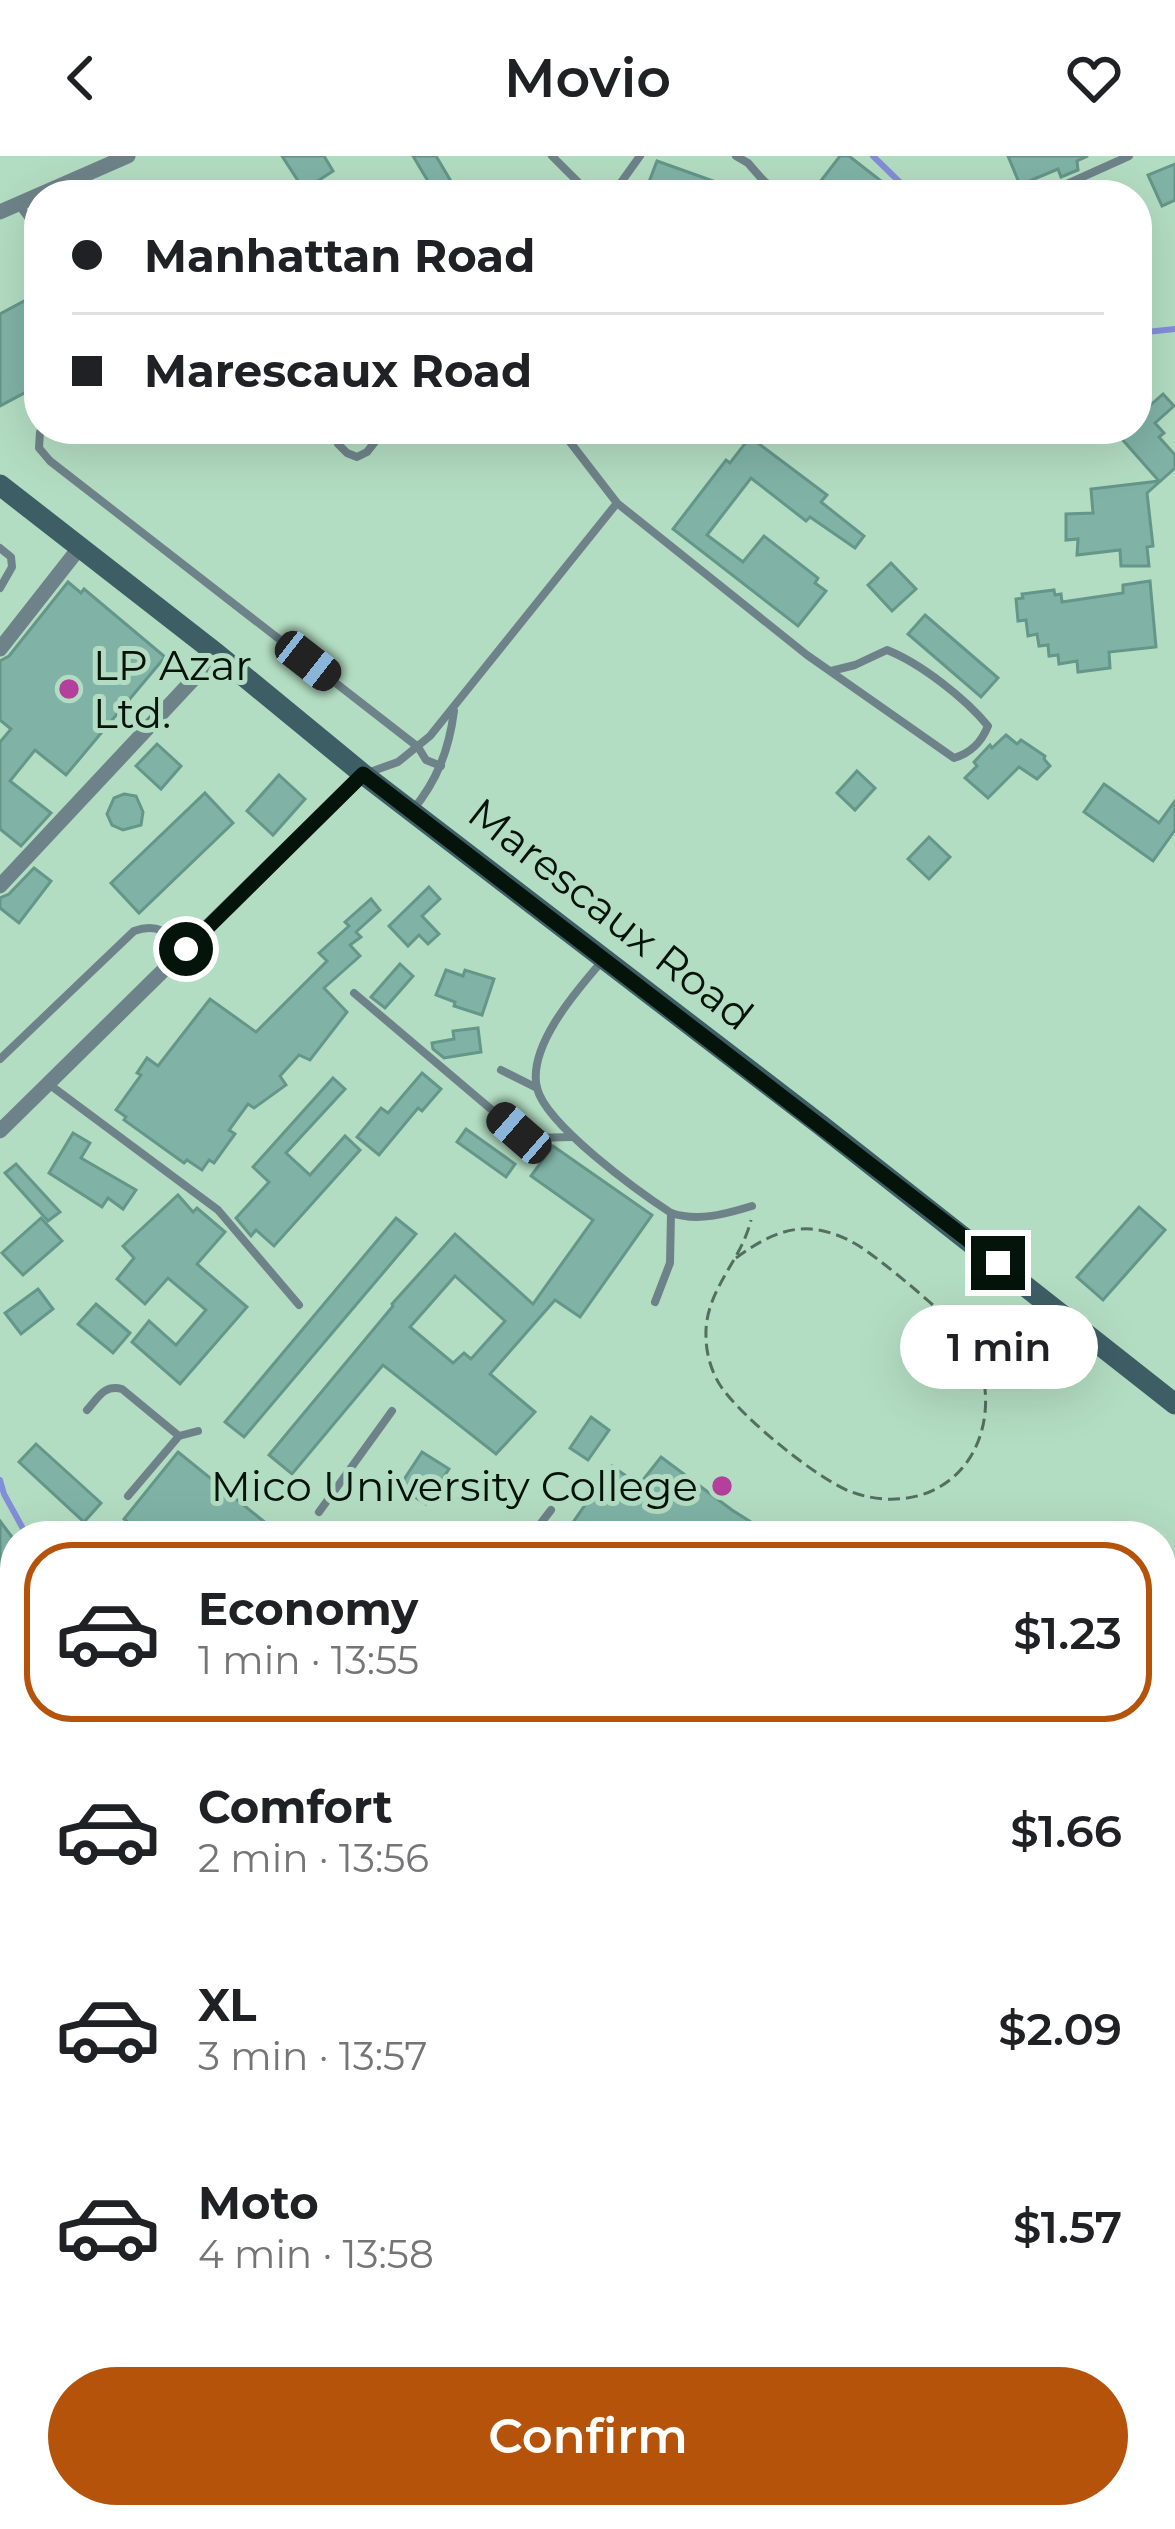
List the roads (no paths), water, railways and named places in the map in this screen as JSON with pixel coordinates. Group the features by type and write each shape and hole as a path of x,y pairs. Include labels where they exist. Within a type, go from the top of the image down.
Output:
{"main road":[{"name":"Marescaux Road","path":"0,485 363,774 1175,1404"}],"street":[{"path":"72,180 128,156"},
{"path":"0,212 24,201"},
{"path":"0,649 80,547"},
{"path":"0,886 217,654"},
{"path":"0,1131 363,774"}],"lane":[{"path":"552,156 576,180"},
{"path":"736,156 762,179"},
{"path":"1076,180 1129,156"},
{"path":"19,203 24,210"},
{"path":"39,444 50,461 418,747 427,760 441,766"},
{"path":"338,444 357,457 373,444"},
{"path":"572,444 617,503 807,655 953,758 983,740 988,726 977,712 905,657 887,650 831,671"},
{"path":"363,774 398,762 454,710 471,682 617,503"},
{"path":"0,548 11,557 12,567 0,588"},
{"path":"412,811 441,766 454,710"},
{"path":"0,1059 134,931 156,927 186,949"},
{"path":"604,958 548,1035 537,1088 548,1110 573,1137 671,1214 686,1218 752,1205"},
{"path":"354,993 519,1133 532,1138 573,1137"},
{"path":"501,1070 537,1088"},
{"path":"47,1083 218,1210 299,1305"},
{"path":"655,1302 670,1264 671,1214"},
{"path":"86,1410 106,1388 122,1389 179,1436"},
{"path":"319,1512 392,1411"},
{"path":"128,1496 179,1436 198,1431"},
{"path":"542,1521 550,1510"}],"waterway":[{"path":"873,156 898,180"},
{"path":"1152,331 1175,329"},
{"path":"0,1480 19,1521"}],"place":[{"name":"LP Azar Ltd.","path":"69,689"},
{"name":"Mico University College","path":"722,1486"}]}
